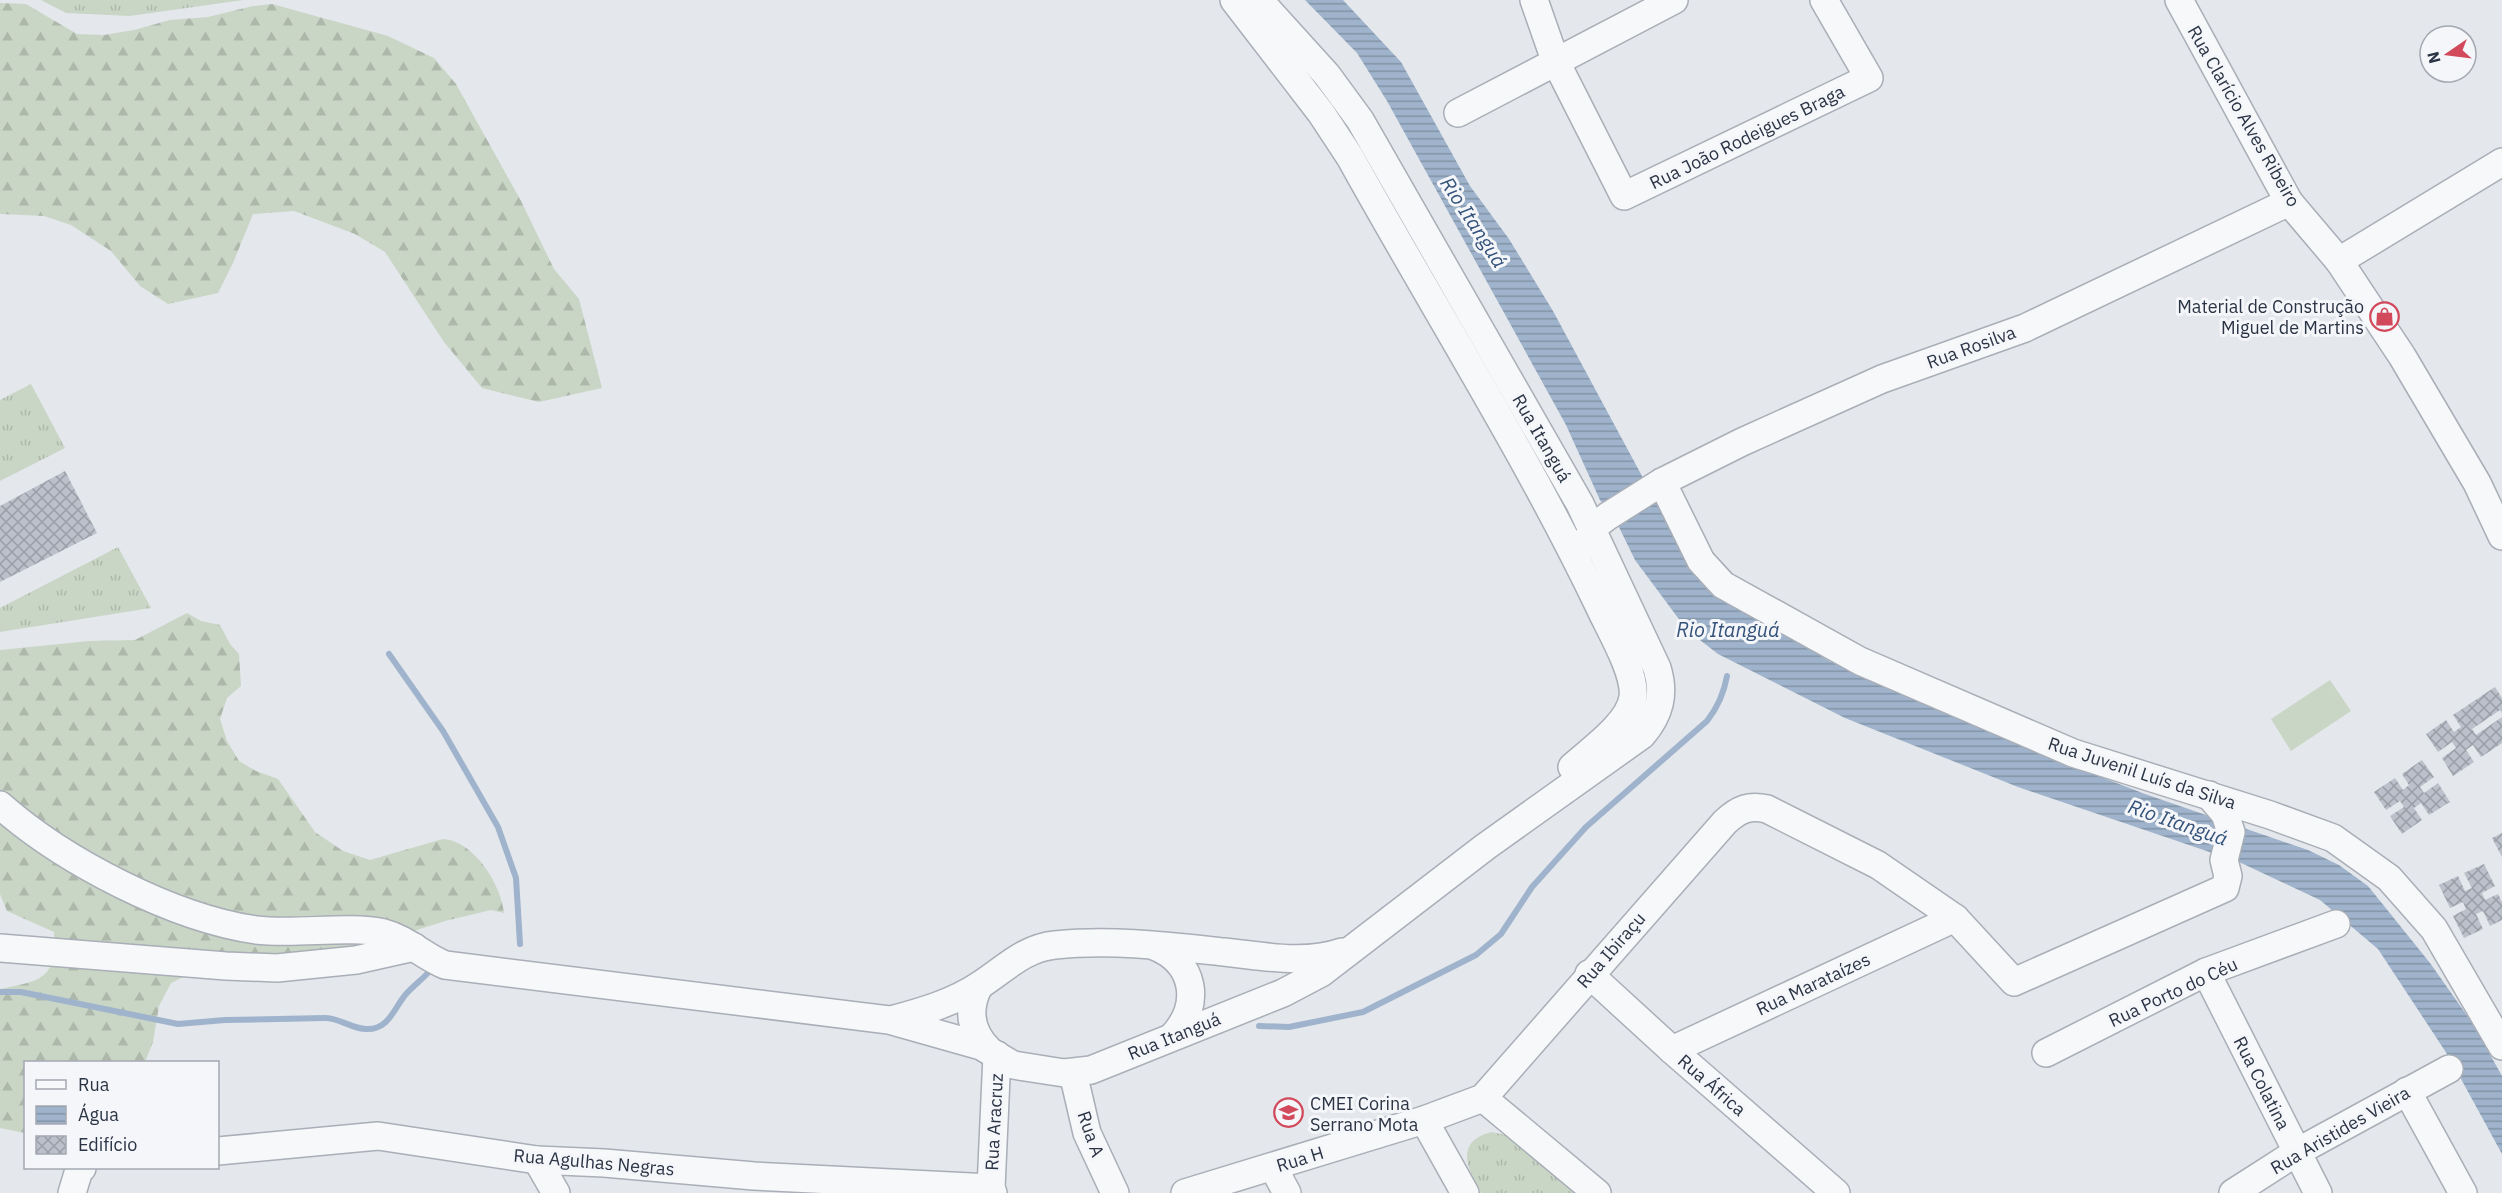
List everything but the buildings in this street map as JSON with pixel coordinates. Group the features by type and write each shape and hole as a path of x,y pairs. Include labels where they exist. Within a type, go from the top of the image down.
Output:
{"street":[{"name":"Rua Itanguá","path":"1234,0 1338,137 1579,564 1631,679 1633,698 1630,708 1617,726 1485,847"},
{"name":"Rua Itanguá","path":"1,806 49,841 86,864 144,894 226,924 285,932 375,932 401,939 430,959 460,967 889,1020 973,1043 993,1052 1012,1065 1073,1074 1091,1070 1302,984 1321,973 1485,847 1642,735 1657,714 1662,690 1657,668 1600,522 1553,455 1360,120 1327,75 1259,0"},
{"path":"1534,0 1555,60"},
{"path":"1458,113 1555,60 1674,0"},
{"name":"Rua João Rodeigues Braga","path":"1555,60 1624,196 1869,78 1824,0"},
{"name":"Rua Clarício Alves Ribeiro","path":"2179,0 2289,201 2339,261 2408,366 2477,483 2502,536"},
{"path":"2339,261 2502,162"},
{"name":"Rua Rosilva","path":"1600,522 1657,485 1742,442 1882,379 2025,328 2289,201"},
{"name":"Rua Juvenil Luís da Silva","path":"1657,485 1701,561 1717,579 1739,596 1860,661 2073,753 2209,795 2333,838 2389,878 2434,929 2502,1046"},
{"path":"1579,564 1600,522"},
{"path":"1955,918 2014,982 2225,888 2228,876 2224,860 2231,832 2225,814 2209,795"},
{"name":"Rua Ibiraçu","path":"1483,1098 1725,822 1744,808 1755,806 1767,808 1878,866 1955,918"},
{"name":"Rua Marataízes","path":"1672,1050 1955,918"},
{"name":"Rua Porto do Céu","path":"2046,1053 2206,972 2336,924"},
{"name":"Rua Itanguá","path":"889,1020 944,1003 979,986 1011,962 1036,949 1053,945 1141,943 1295,960 1323,957 1352,949"},
{"path":"1141,943 1165,950 1182,967 1188,977 1191,989 1190,1010 1186,1020 1173,1036"},
{"path":"0,948 277,968 356,960 414,947"},
{"name":"Rua Colatina","path":"2206,972 2318,1193"},
{"name":"Rua África","path":"1590,974 1672,1050 1836,1193"},
{"path":"979,986 971,1015 976,1034 993,1052"},
{"name":"Rua Aracruz","path":"985,1190 993,1052"},
{"name":"Rua Aristides Vieira","path":"2233,1193 2297,1152 2449,1069"},
{"name":"Rua A","path":"1073,1074 1087,1133 1115,1193"},
{"path":"2407,1091 2463,1193"},
{"path":"1483,1098 1597,1193"},
{"name":"Rua H","path":"1185,1193 1424,1120 1483,1098"},
{"path":"1424,1120 1465,1193"},
{"name":"Rua Agulhas Negras","path":"219,1151 378,1136 537,1160 604,1163 759,1184 985,1190"},
{"path":"537,1160 556,1193"},
{"path":"1273,1167 1287,1193"},
{"path":"72,1193 80,1169"}],"green space":[{"path":"41,0 243,0 130,16 66,13"},
{"path":"0,3 26,4 77,34 104,35 170,20 208,17 253,6 272,4 388,36 434,58 456,84 521,201 554,269 579,299 602,388 539,402 482,388 444,342 385,252 355,234 294,211 253,214 218,293 168,304 140,286 111,251 71,225 44,216 0,214"},
{"path":"31,384 65,448 0,481 0,400"},
{"path":"118,547 151,608 0,632 0,608"},
{"path":"187,613 201,621 220,625 230,644 239,654 241,686 227,698 220,719 227,741 239,761 256,771 278,779 315,832 343,851 370,860 443,839 465,847 492,877 498,889 504,913 491,910 445,921 417,930 367,953 203,967 171,983 159,1006 153,1042 145,1061 24,1061 24,1133 0,1128 0,989 36,980 44,975 53,960 54,932 7,911 0,894 0,650 89,641 135,640"},
{"path":"2330,680 2351,711 2291,751 2271,719"},
{"path":"1492,1132 1509,1136 1574,1193 1481,1193 1468,1166 1468,1149 1472,1142 1480,1136"}],"water":[{"name":"Rio Itanguá","path":"1305,0 1343,0 1401,62 1470,186 1509,239 1553,311 1683,552 1708,585 1829,661 2021,746 2145,794 2308,850 2339,865 2368,886 2430,963 2473,1024 2502,1076 2502,1154 2449,1057 2378,949 2320,900 2239,862 2018,787 1845,718 1718,654 1687,630 1635,560 1617,523 1600,500 1566,425 1387,101 1357,53"}],"waterway":[{"path":"389,654 443,731 498,827 516,878 520,944"},
{"path":"1259,1026 1289,1027 1363,1012 1476,955 1501,934 1532,887 1586,827 1707,721 1720,700 1727,676"},
{"path":"0,992 21,992 178,1024 225,1020 325,1018 366,1029 386,1022 406,994 427,974"}],"place":[{"name":"Material de Construção Miguel de Martins","path":"2385,316"},
{"name":"CMEI Corina Serrano Mota","path":"1289,1113"}]}
